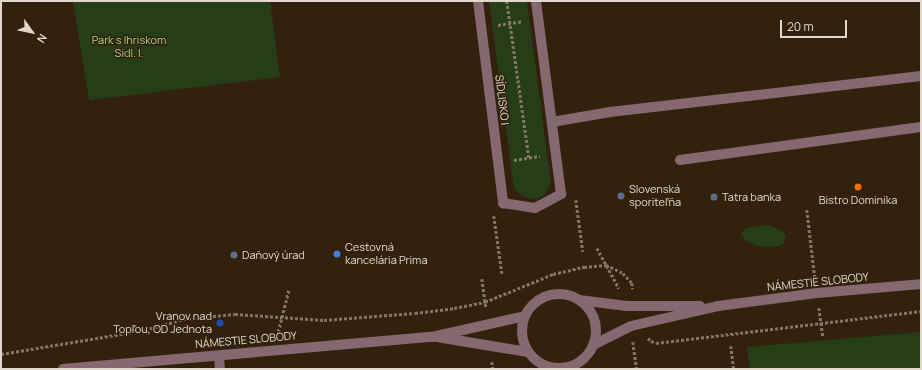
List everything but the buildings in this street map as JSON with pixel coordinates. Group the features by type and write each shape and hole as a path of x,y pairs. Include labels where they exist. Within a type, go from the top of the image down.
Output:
{"street":[{"name":"SÍDLISKO I","path":"478,1 503,203 535,208 562,194 556,154"},
{"path":"536,1 556,154"},
{"path":"552,122 610,112 921,76"},
{"path":"680,160 921,127"},
{"name":"NÁMESTIE SLOBODY","path":"593,344 631,326 718,306 817,294 921,284"},
{"path":"555,294 567,295 579,300 588,309 594,321 596,333 593,344 579,366 546,368 535,360 528,352 523,341 521,328 525,316 532,306 542,298 555,294"},
{"name":"NÁMESTIE SLOBODY","path":"579,300 632,306 718,306"},
{"name":"NÁMESTIE SLOBODY","path":"63,369 432,336 525,316"},
{"name":"NÁMESTIE SLOBODY","path":"432,336 528,352"},
{"path":"219,356 220,369"}],"path":[{"path":"508,1 529,158"},
{"path":"481,28 539,19"},
{"path":"498,163 556,154"},
{"path":"575,194 582,252"},
{"path":"807,210 816,283"},
{"path":"494,213 502,273"},
{"path":"597,248 619,289"},
{"path":"1,354 145,330 183,319 235,314 324,320 415,313 485,302 553,274 584,267 606,265"},
{"path":"482,279 486,309"},
{"path":"278,332 289,289"},
{"path":"819,304 823,337"},
{"path":"633,338 637,369"},
{"path":"731,346 734,369"}],"green space":[{"name":"Park s Ihriskom Sidl. I.","path":"73,1 270,1 280,77 89,100"},
{"path":"489,1 527,1 551,185 543,196 537,199 523,197 514,188"},
{"path":"769,225 783,232 786,236 784,243 779,246 764,247 749,243 742,236 742,233 746,228"},
{"path":"921,332 921,369 750,369 747,347"}],"place":[{"name":"Bistro Dominika","path":"858,187"},
{"name":"Slovenská sporiteľňa","path":"621,196"},
{"name":"Tatra banka","path":"714,197"},
{"name":"Cestovná kancelária Prima","path":"337,254"},
{"name":"Daňový úrad","path":"234,255"},
{"name":"Vranov nad Topľou, OD Jednota","path":"220,323"}]}
